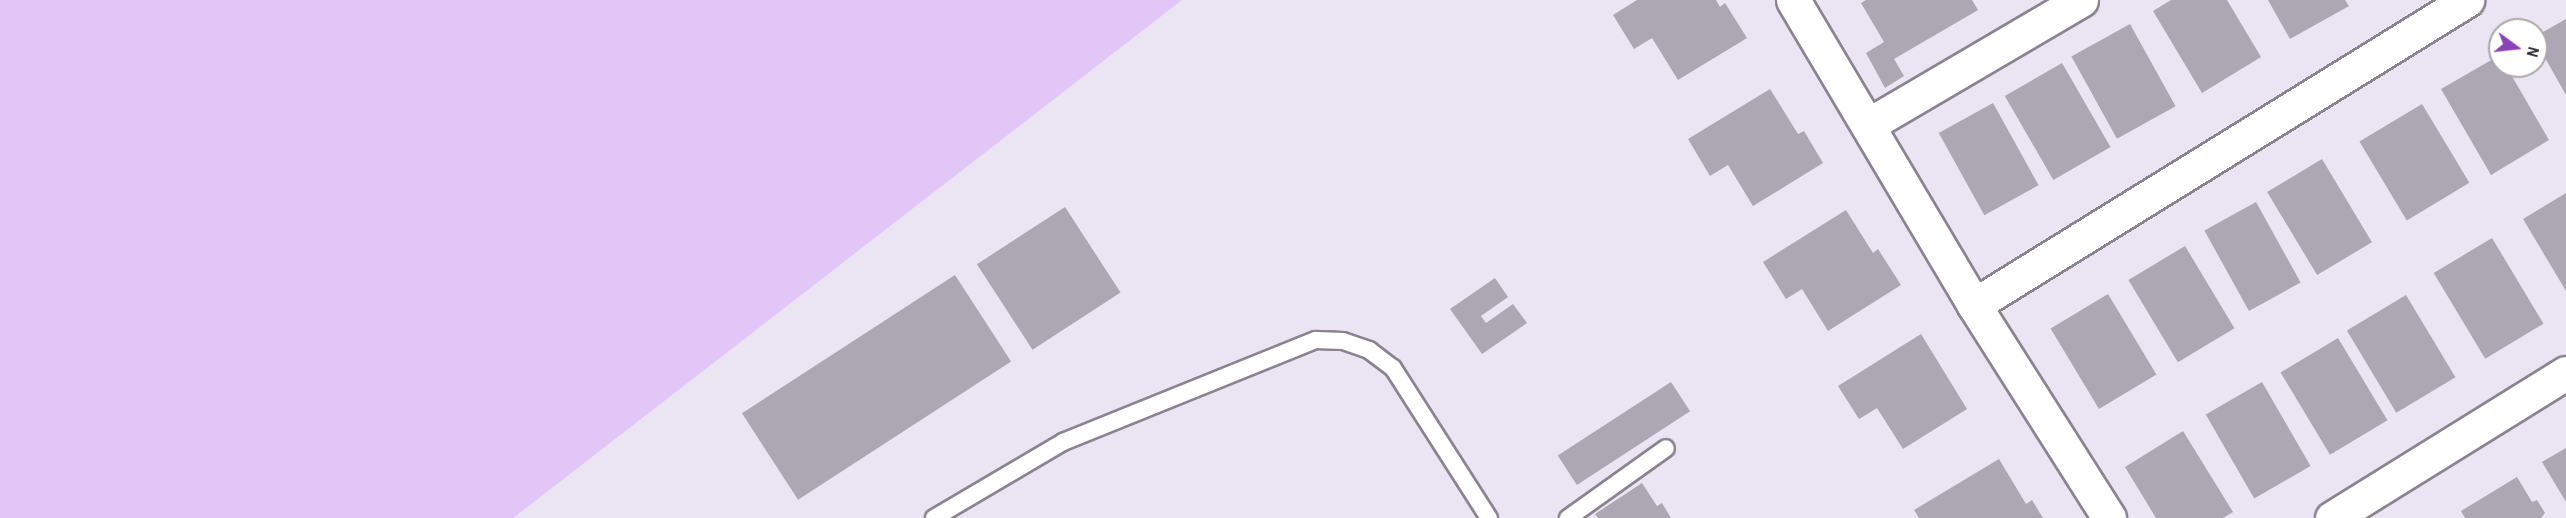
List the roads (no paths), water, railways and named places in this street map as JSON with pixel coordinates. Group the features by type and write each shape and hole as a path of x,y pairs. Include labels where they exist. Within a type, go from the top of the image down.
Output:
{"street":[{"path":"1794,0 1974,305 2109,518"},
{"path":"1868,126 2081,0"},
{"path":"1974,305 2467,0"},
{"path":"2332,518 2566,373"}],"lane":[{"path":"934,518 1064,442 1316,340 1343,341 1369,350 1394,368 1489,518"},
{"path":"1568,518 1666,448"}]}
